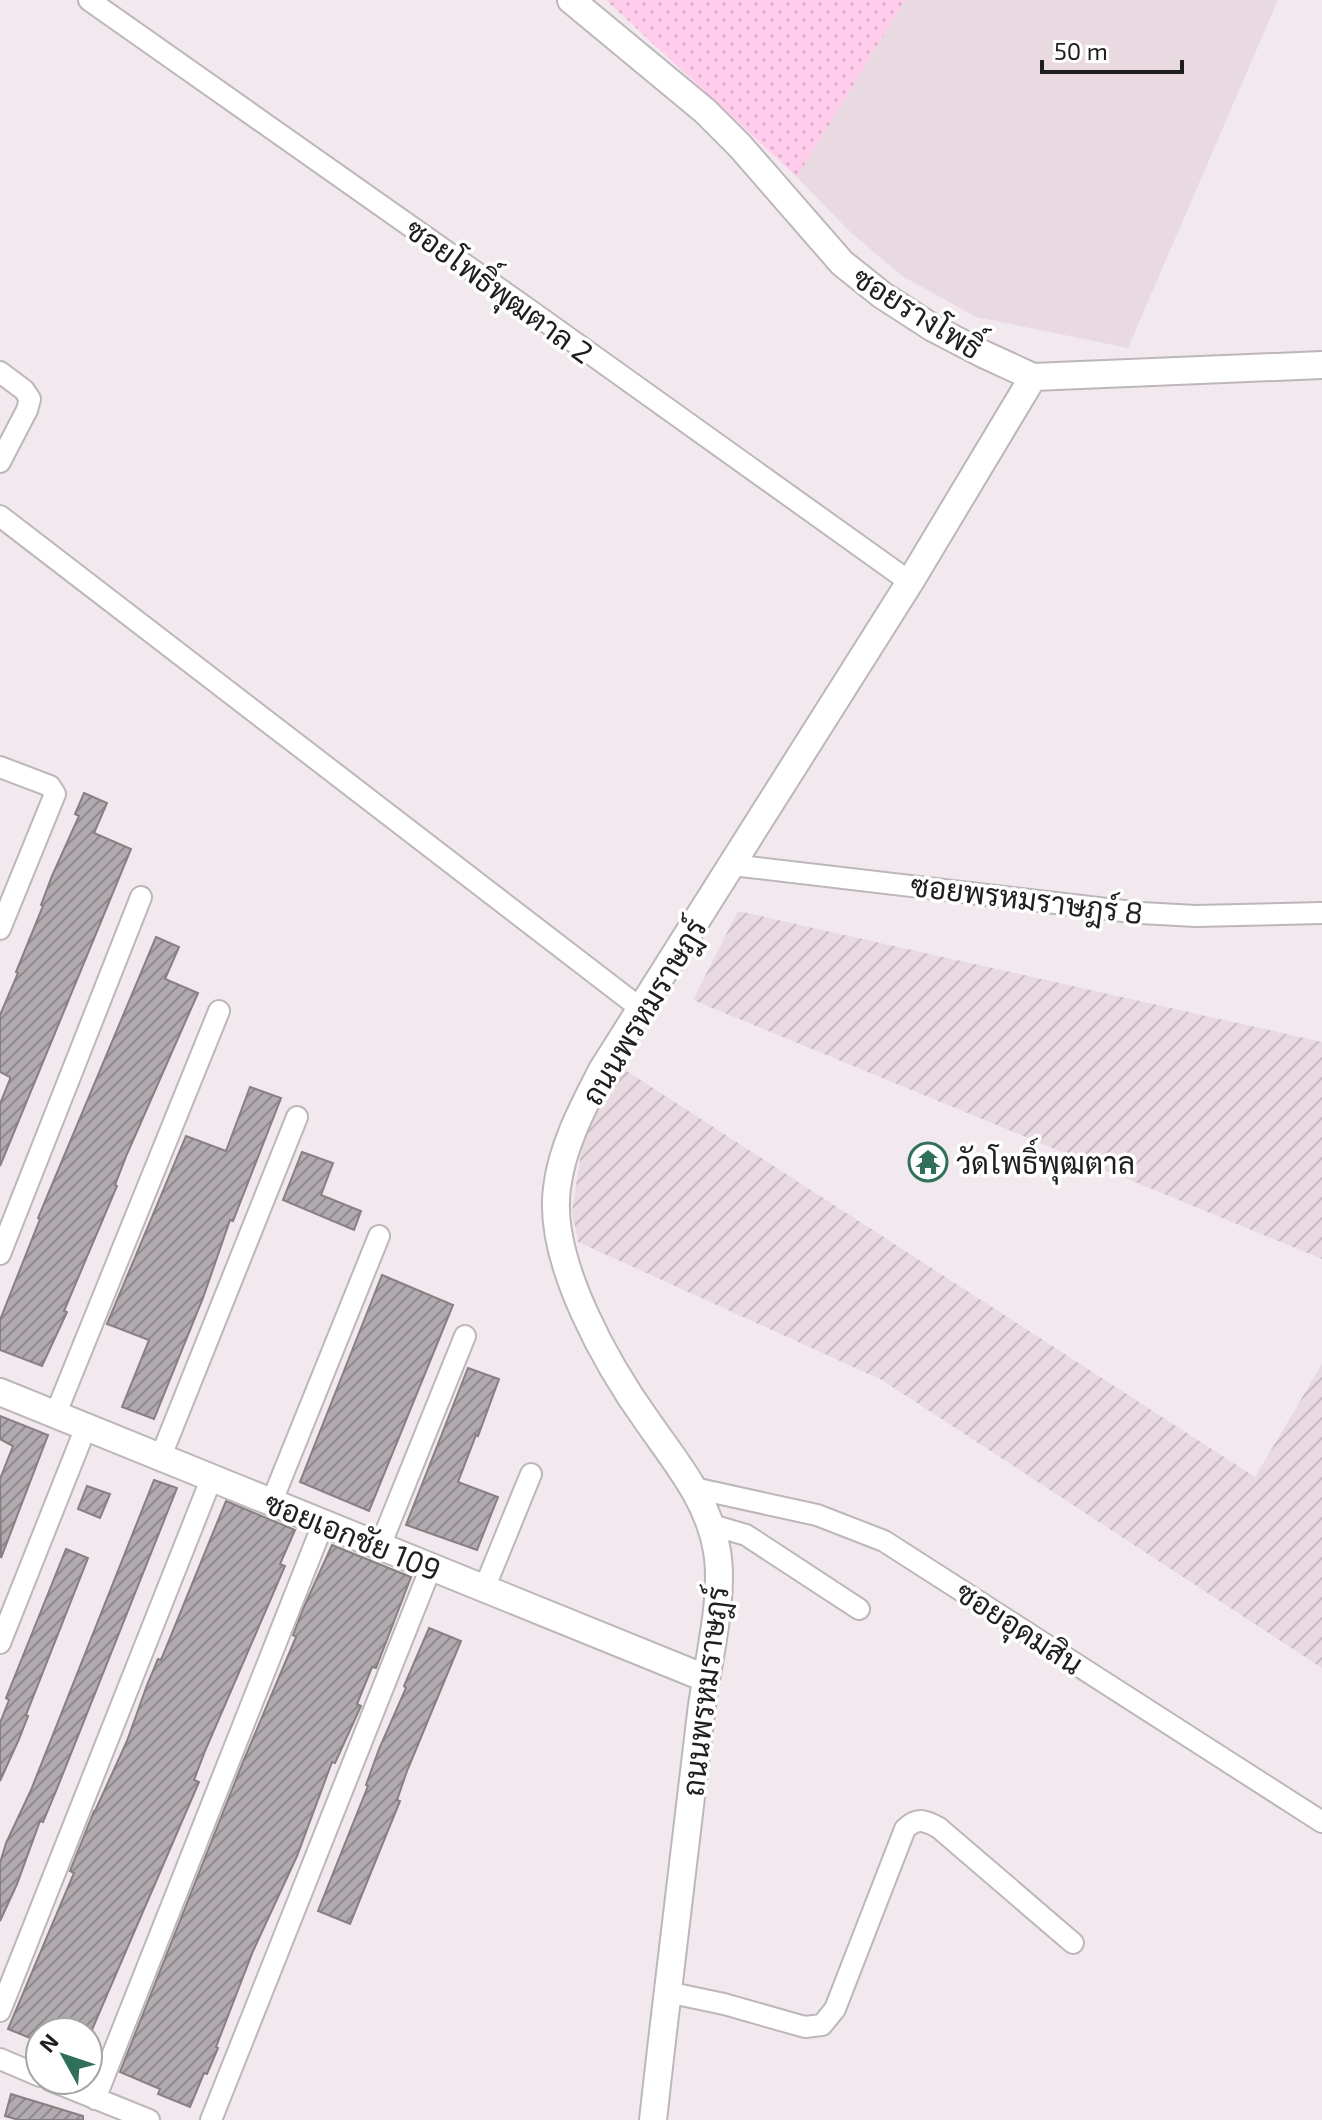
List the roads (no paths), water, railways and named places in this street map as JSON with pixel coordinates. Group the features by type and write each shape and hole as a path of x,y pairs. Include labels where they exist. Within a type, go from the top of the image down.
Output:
{"street":[{"name":"ซอยโพธิ์พุฒตาล 2","path":"89,0 910,582"},
{"name":"ซอยรางโพธิ์","path":"571,0 705,111 740,146 842,263 882,295 933,328 1033,377 1322,365"},
{"path":"0,372 24,390 30,399 8,426 0,462"},
{"name":"ถนนพรหมราษฎร์","path":"653,2120 705,1678 720,1578 712,1525 694,1488 627,1394 562,1255 556,1222 557,1188 580,1112 602,1070 910,582 1033,377"},
{"path":"0,516 640,1008"},
{"path":"0,767 50,786 55,794 0,929"},
{"name":"ซอยพรหมราษฎร์ 8","path":"732,865 1141,913 1196,916 1322,913"},
{"path":"0,1254 141,897"},
{"path":"56,1413 219,1011"},
{"path":"161,1456 297,1117"},
{"path":"272,1501 379,1236"},
{"path":"380,1546 465,1336"},
{"name":"ซอยเอกชัย 109","path":"0,1392 705,1678"},
{"path":"0,1643 86,1427"},
{"path":"484,1589 531,1474"},
{"path":"0,2011 212,1477"},
{"name":"ซอยอุดมสิน","path":"694,1488 817,1515 884,1541 1322,1822"},
{"path":"102,2108 323,1524"},
{"path":"712,1525 746,1535 859,1609"},
{"path":"211,2120 431,1567"},
{"path":"667,1992 805,2027 822,2025 835,2009 898,1842 905,1829 919,1820 939,1828 1073,1943"},
{"path":"0,2059 24,2069"},
{"path":"80,2096 102,2108 149,2120"}],"place":[{"name":"วัดโพธิ์พุฒตาล","path":"928,1162"}]}
